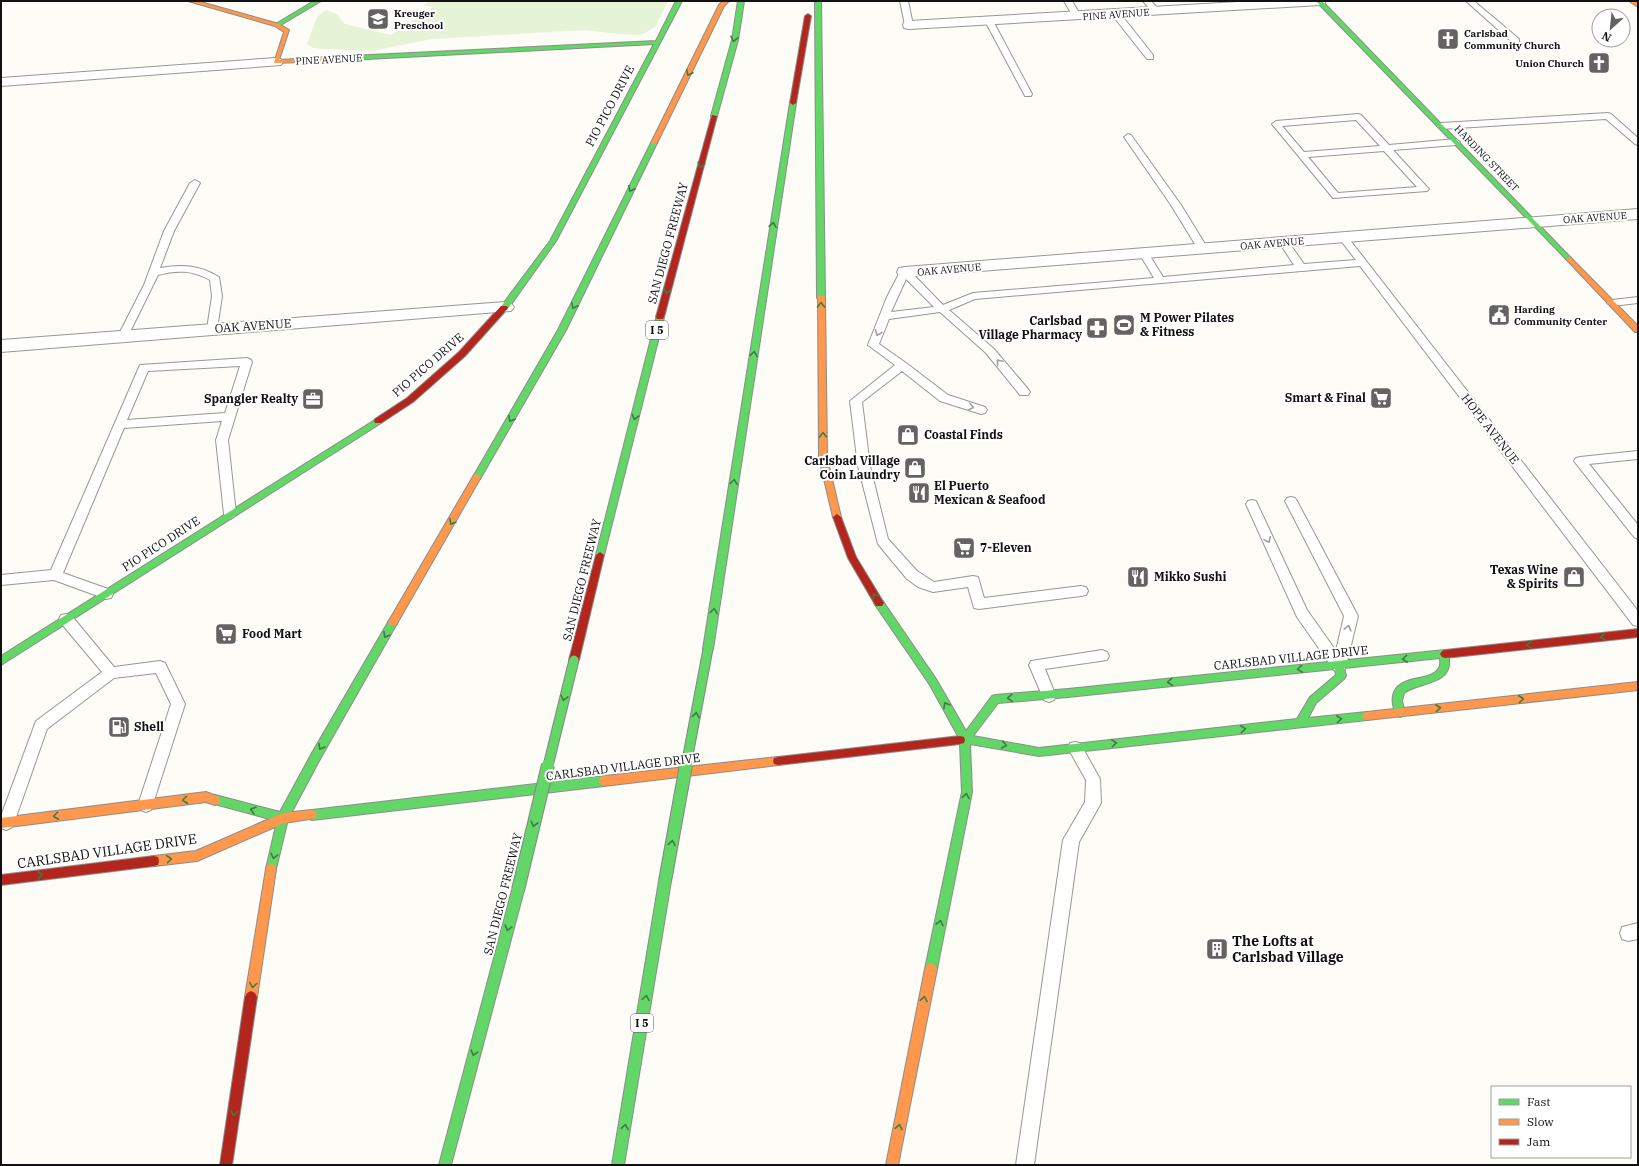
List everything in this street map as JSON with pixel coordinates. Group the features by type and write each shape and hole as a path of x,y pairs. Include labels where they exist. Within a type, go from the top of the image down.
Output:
{"main road":[{"path":"192,1 277,25 287,31 276,62"},
{"path":"277,25 318,1"},
{"name":"PIO PICO DRIVE","path":"1,660 410,400 462,354 505,307 553,241 679,1"},
{"path":"226,1165 269,878 282,818 316,756 562,330 719,12 726,1"},
{"name":"SAN DIEGO FREEWAY","path":"445,1165 518,890 668,286 735,40 741,1"},
{"name":"I 5","path":"618,1165 665,881 708,649 788,134 811,1"},
{"path":"818,1 823,458 838,520 852,558 872,592 933,682 965,739 967,792 892,1165"},
{"name":"HARDING STREET","path":"1320,1 1637,327"},
{"path":"1632,1 1638,5"},
{"name":"PINE AVENUE","path":"276,62 658,42"},
{"name":"CARLSBAD VILLAGE DRIVE","path":"965,739 995,699 1049,696 1095,689 1339,666 1638,633"},
{"path":"1400,712 1397,698 1400,690 1408,685 1435,676 1444,671 1446,665 1444,654"},
{"path":"1300,723 1308,704 1320,693 1337,682 1341,676 1339,666"},
{"name":"CARLSBAD VILLAGE DRIVE","path":"1,880 197,856 282,818 965,739 1039,752 1638,686"},
{"name":"CARLSBAD VILLAGE DRIVE","path":"3,823 206,797 282,818"}],"street":[{"name":"PINE AVENUE","path":"909,25 1320,1"},
{"name":"PINE AVENUE","path":"1,82 276,62"},
{"name":"OAK AVENUE","path":"905,272 1638,214"},
{"name":"OAK AVENUE","path":"1,346 505,307"}],"lane":[{"path":"904,1 909,25"},
{"path":"1068,1 1077,16"},
{"path":"1147,1 1156,11"},
{"path":"1470,1 1516,41"},
{"path":"1116,14 1150,57"},
{"path":"989,21 1028,94"},
{"path":"1441,126 1608,116 1638,142"},
{"path":"1358,117 1424,190 1336,196 1302,155 1276,124 1358,117"},
{"path":"1128,137 1176,205 1203,249"},
{"path":"1302,155 1456,142"},
{"path":"123,336 149,285 169,231 196,183"},
{"name":"HOPE AVENUE","path":"1343,238 1638,622"},
{"path":"1284,242 1301,267"},
{"path":"1144,253 1160,280"},
{"path":"885,316 942,309 973,296 1362,263"},
{"path":"154,272 188,267 203,271 215,279 217,296 212,329"},
{"path":"981,410 944,398 902,364 873,345 892,297 905,272 942,309 990,351 1024,392"},
{"path":"1612,303 1638,300"},
{"path":"55,575 144,368 247,362 222,440 230,514"},
{"path":"902,364 856,400 864,466 882,542 912,575 923,583 933,587 973,581 979,604 1081,591"},
{"path":"121,424 229,417"},
{"path":"1638,455 1580,461 1638,534"},
{"path":"1291,501 1351,616 1339,666"},
{"path":"1252,504 1302,613 1339,666"},
{"path":"1,580 55,575 106,594"},
{"path":"66,619 111,673"},
{"path":"1049,696 1036,665 1102,656"},
{"path":"3,823 41,725 111,673 160,667 178,704 146,805"},
{"path":"1025,1165 1071,840 1093,803 1093,779 1075,748"}],"green space":[{"path":"429,1 668,1 656,26 645,33 638,35 585,30 432,39 372,51 313,48 307,44 317,17 326,10 337,14 345,24 391,35 433,7 424,5"}],"traffic: fast":[{"path":"277,25 318,1"},
{"path":"504,308 553,241 679,1"},
{"path":"714,116 735,40 741,1"},
{"path":"818,1 821,298"},
{"path":"1319,1 1569,259"},
{"path":"329,59 658,42"},
{"path":"708,649 793,103"},
{"path":"477,477 562,330 654,143"},
{"path":"600,555 660,317"},
{"path":"1,661 378,421"},
{"path":"879,603 933,682 965,739 967,792 931,969"},
{"path":"271,869 283,818 316,756 393,622"},
{"path":"665,881 708,649"},
{"path":"965,739 995,699 1068,693 1445,654"},
{"path":"1400,713 1397,703 1397,697 1400,690 1412,683 1436,676 1445,666 1444,655"},
{"path":"518,890 574,660"},
{"path":"1300,723 1313,700 1341,676 1339,666"},
{"path":"960,740 965,739 1039,752 1367,716"},
{"path":"312,815 604,781"},
{"path":"215,800 283,818"},
{"path":"618,1165 665,881"},
{"path":"445,1165 518,890"}],"traffic: slow":[{"path":"191,1 277,25 287,31 276,62 329,59"},
{"path":"654,143 722,5 726,1"},
{"path":"1632,1 1638,5"},
{"path":"1569,259 1638,330"},
{"path":"821,298 823,458 837,517"},
{"path":"393,622 477,477"},
{"path":"1367,716 1638,686"},
{"path":"604,781 778,761"},
{"path":"1,823 206,797 215,800"},
{"path":"154,861 197,856 283,818 312,815"},
{"path":"251,997 271,869"},
{"path":"892,1165 931,969"}],"traffic: jam":[{"path":"793,103 808,16"},
{"path":"660,317 714,116"},
{"path":"378,421 410,400 462,354 504,308"},
{"path":"837,517 852,558 879,603"},
{"path":"574,660 600,555"},
{"path":"1445,654 1638,633"},
{"path":"778,761 960,740"},
{"path":"1,880 154,861"},
{"path":"226,1165 251,997"}],"place":[{"name":"Kreuger Preschool","path":"378,19"},
{"name":"Carlsbad Community Church","path":"1448,39"},
{"name":"Union Church","path":"1599,63"},
{"name":"Harding Community Center","path":"1499,315"},
{"name":"M Power Pilates & Fitness","path":"1124,325"},
{"name":"Carlsbad Village Pharmacy","path":"1097,328"},
{"name":"Smart & Final","path":"1381,398"},
{"name":"Spangler Realty","path":"313,399"},
{"name":"Coastal Finds","path":"908,435"},
{"name":"Carlsbad Village Coin Laundry","path":"915,468"},
{"name":"El Puerto Mexican & Seafood","path":"919,493"},
{"name":"7-Eleven","path":"964,548"},
{"name":"Mikko Sushi","path":"1138,577"},
{"name":"Texas Wine & Spirits","path":"1574,577"},
{"name":"Food Mart","path":"226,634"},
{"name":"Shell","path":"119,727"},
{"name":"The Lofts at Carlsbad Village","path":"1217,949"}]}
